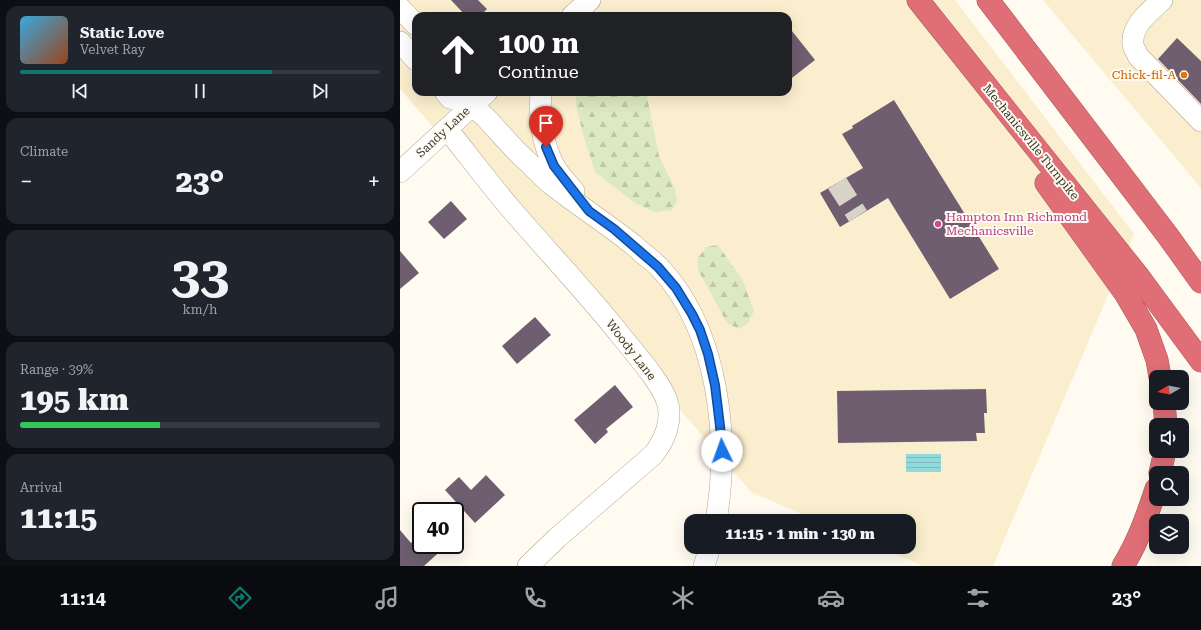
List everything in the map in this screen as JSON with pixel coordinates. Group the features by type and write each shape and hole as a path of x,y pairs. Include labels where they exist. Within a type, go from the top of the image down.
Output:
{"highway":[{"path":"915,0 1125,293 1146,329 1157,360 1159,370"},
{"name":"Mechanicsville Turnpike","path":"918,0 1139,277 1201,361"},
{"path":"988,0 1168,236 1201,282"},
{"path":"1006,23 1162,207 1201,258"},
{"path":"1123,566 1146,520 1151,506"}],"street":[{"path":"576,12 590,0"},
{"path":"1162,0 1140,22 1134,34 1133,45 1138,56 1201,121"},
{"path":"400,8 412,21"},
{"path":"400,42 412,56"},
{"path":"448,96 450,98 477,96 523,157 551,183 614,229 658,267 676,288 700,330 708,354 715,385 720,426 722,463 717,514"},
{"name":"Sandy Lane","path":"400,172 446,129 477,96"},
{"path":"540,96 539,107 541,127 546,147 554,166 589,211"},
{"name":"Woody Lane","path":"446,129 510,208 604,315 662,388 667,403 669,418 666,433 653,455 557,538 528,566"},
{"path":"704,566 708,554"}],"shaded area":[{"path":"400,0 955,0 1134,234 993,566 923,566 895,554 916,554 916,514 802,514 751,492 400,89"},
{"path":"1043,0 1201,0 1201,188"}],"green space":[{"path":"576,96 647,96 659,156 675,189 677,201 672,210 654,212 635,203 595,172 576,105"},
{"path":"718,245 743,281 754,311 748,323 739,329 727,323 698,270 698,258 706,247"}],"water":[{"path":"906,454 941,454 941,472 906,472"}],"building":[{"path":"451,0 478,0 487,9 484,12 462,12"},
{"path":"792,31 815,60 792,78"},
{"name":"Chick-fil-A","path":"1177,38 1201,61 1201,104 1158,59"},
{"name":"Hampton Inn Richmond Mechanicsville","path":"894,100 999,269 950,299 888,198 840,227 820,193 863,168 842,134 853,128 852,126"},
{"path":"451,201 467,219 444,239 428,222"},
{"path":"400,251 419,273 400,289"},
{"path":"535,317 551,335 517,364 502,346"},
{"path":"615,385 633,407 606,429 608,432 595,444 574,420"},
{"path":"986,389 987,413 984,413 985,433 976,433 977,441 838,443 837,391"},
{"path":"486,475 505,495 475,523 464,511 464,502 456,502 445,490 459,477 471,490"},
{"path":"400,530 411,543 412,542 412,554 437,554 424,566 400,566"}],"tunnel":[{"path":"837,183 858,216"}],"place":[{"name":"Chick-fil-A","path":"1184,75"},
{"name":"Hampton Inn Richmond Mechanicsville","path":"938,224"}],"route":[{"path":"546,147 554,166 589,211 614,229 658,267 676,288 692,314 700,330 708,354 715,385 722,451"}]}
